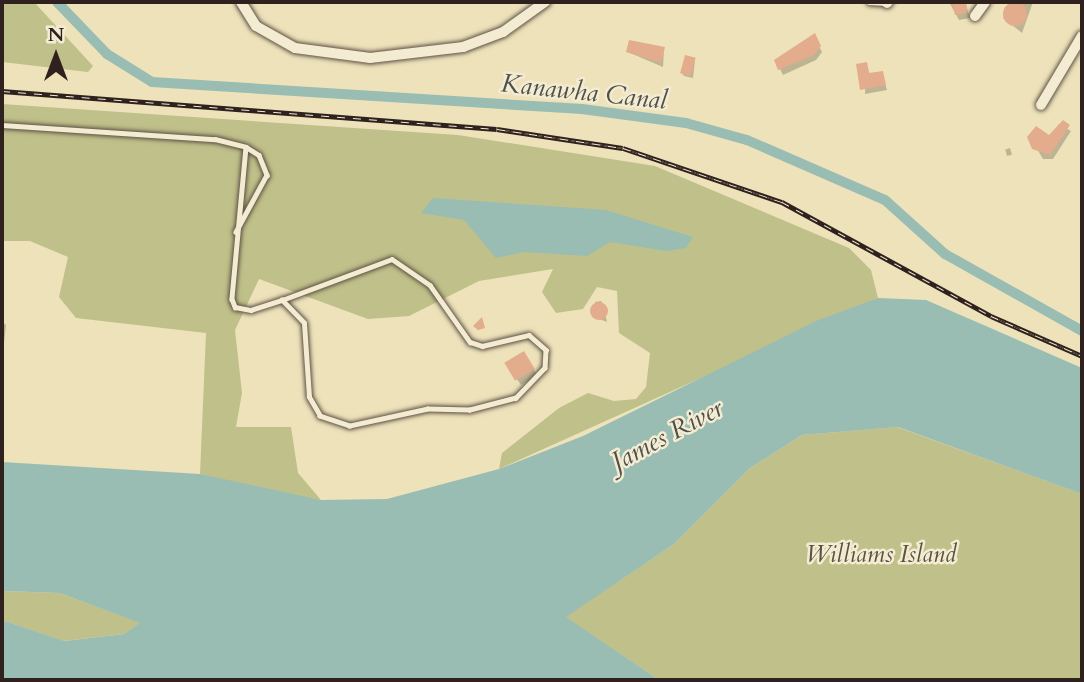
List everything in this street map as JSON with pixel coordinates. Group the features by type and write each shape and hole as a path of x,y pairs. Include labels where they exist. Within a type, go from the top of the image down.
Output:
{"street":[{"path":"241,2 274,38 312,53 415,57 482,40 545,2"},
{"path":"975,16 985,2"},
{"path":"1041,105 1082,36"}],"lane":[{"path":"869,2 888,2"},
{"path":"2,125 215,139 246,147 259,155 267,175 236,232"},
{"path":"246,147 230,289 236,307 254,310 392,259 430,285 470,342 482,346 529,335 546,350 547,362 508,402 338,425 311,403 307,336 301,316 282,300"}],"green space":[{"path":"2,2 34,2 93,66 88,72 2,62"},
{"path":"2,104 458,135 655,166 849,248 871,270 878,298 499,469 502,453 559,408 588,393 614,401 636,399 646,387 650,353 619,333 617,291 597,287 583,309 556,313 542,292 553,269 479,281 409,316 368,319 259,279 235,330 242,393 236,427 291,427 298,473 321,500 253,488 200,474 206,333 76,318 59,297 68,257 30,241 2,241"},
{"name":"Williams Island","path":"897,427 1082,494 1082,680 659,680 565,617 674,544 750,468 802,435"},
{"path":"2,591 60,593 141,623 124,634 63,641 2,620"}],"water":[{"path":"433,198 606,210 693,237 686,248 666,251 610,242 587,256 524,252 496,258 464,220 421,213"},
{"name":"James River","path":"878,298 926,300 1082,368 1082,494 898,427 802,435 750,468 674,544 566,617 659,680 2,680 2,620 64,641 124,634 140,623 60,593 2,591 2,462 200,474 321,500 387,499 499,469 583,436 816,321"}],"building":[{"path":"952,2 966,2 968,13 955,15"},
{"path":"1015,2 1026,9 1027,14 1020,25 1015,26 1004,19 1003,14 1010,3"},
{"path":"815,33 821,46 814,55 778,70 774,60"},
{"path":"629,40 665,47 661,63 626,52"},
{"path":"685,55 696,58 691,76 680,73"},
{"path":"867,62 869,73 883,71 886,85 860,90 856,64"},
{"path":"1063,120 1070,125 1050,155 1032,149 1027,137 1036,126 1049,135"},
{"path":"599,302 605,305 608,311 605,317 599,320 593,317 590,311 593,305"},
{"path":"482,317 485,328 478,330 473,326"},
{"path":"524,351 535,369 515,381 504,363"}],"waterway":[{"name":"Kanawha Canal","path":"57,2 107,54 152,82 582,109 686,123 747,140 885,200 945,254 1082,331"}],"railway":[{"path":"2,91 497,129 623,148 782,202 991,316 1082,356"}]}
